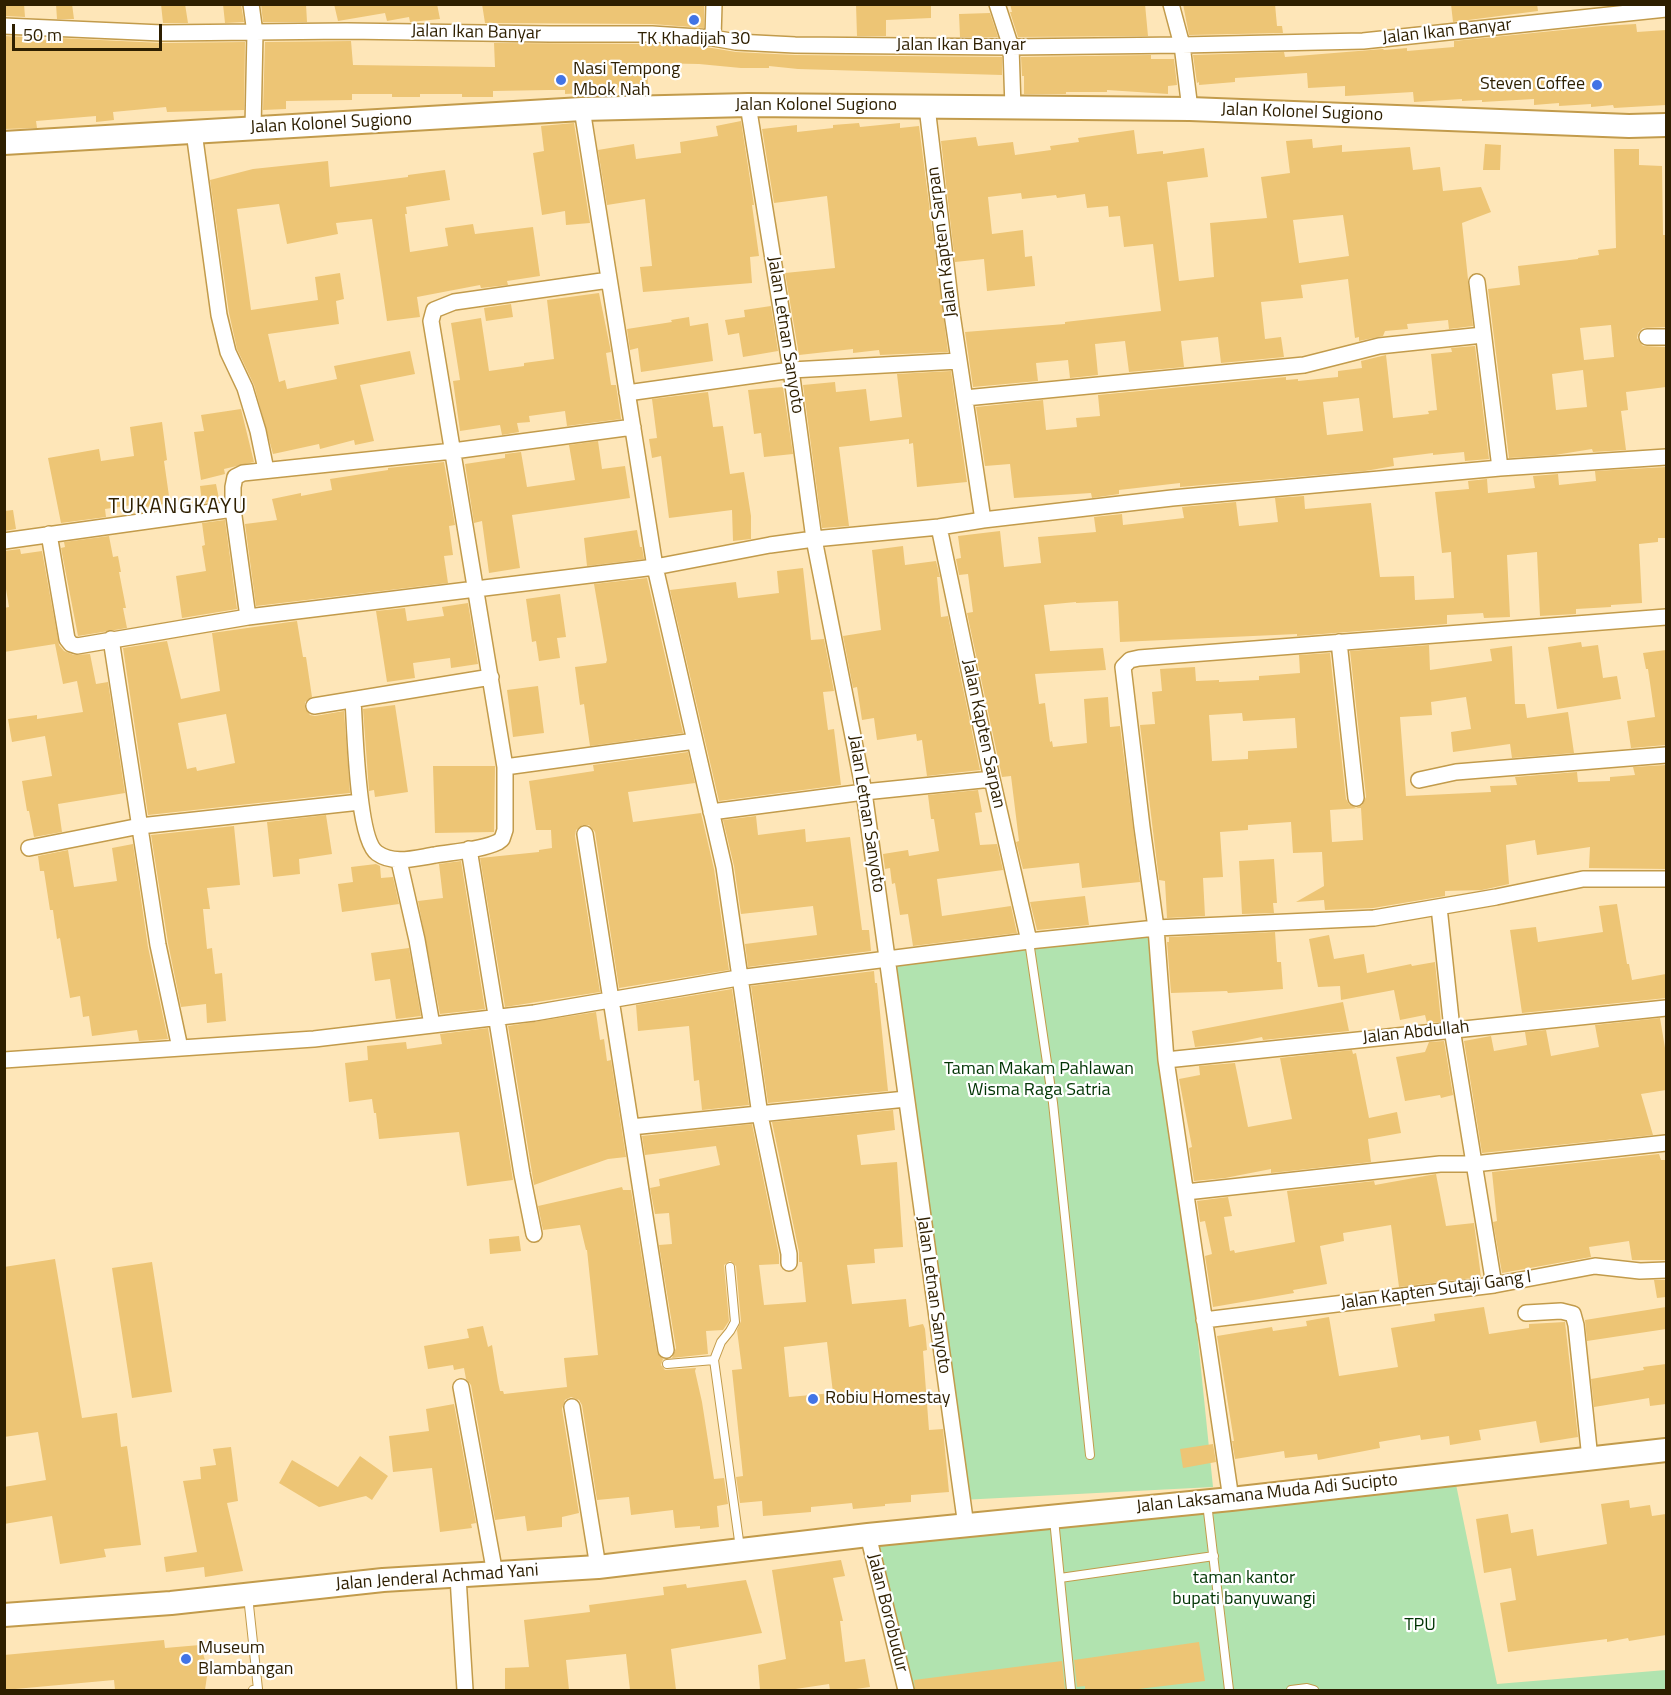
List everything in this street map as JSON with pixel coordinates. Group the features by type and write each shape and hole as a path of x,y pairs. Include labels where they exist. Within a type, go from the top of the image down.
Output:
{"main road":[{"name":"Jalan Kolonel Sugiono","path":"4,143 582,109 748,105 1190,109 1629,126 1666,124"},
{"name":"Jalan Kolonel Sugiono","path":"1629,126 1666,133"},
{"name":"Jalan Laksamana Muda Adi Sucipto","path":"868,1535 1231,1499 1666,1450"},
{"name":"Jalan Jenderal Achmad Yani","path":"4,1616 383,1580 598,1567 868,1535"}],"street":[{"path":"251,4 255,33 253,128"},
{"path":"713,38 714,4"},
{"path":"997,4 1011,47 1013,108"},
{"path":"1171,4 1182,45 1190,109"},
{"name":"Jalan Ikan Banyar","path":"4,26 162,33 347,31 652,34 795,45 1011,47 1363,41 1666,9"},
{"name":"Jalan Letnan Sanyoto","path":"748,105 791,370 814,539 864,792 966,1526"},
{"name":"Jalan Kapten Sarpan","path":"927,107 951,307 983,520"},
{"path":"582,109 655,567 724,867 738,978 760,1115 790,1258 789,1263"},
{"path":"194,132 219,315 228,352 244,388 258,431 266,470"},
{"path":"353,700 360,802 370,844 375,851 399,861 493,845 501,839 505,830 505,766 431,321 434,310 454,302 609,280"},
{"path":"1477,282 1500,468"},
{"path":"965,398 1304,365 1378,346 1483,335"},
{"path":"1647,337 1666,337"},
{"path":"627,393 791,370 959,361"},
{"path":"248,617 233,509 235,477 243,473 453,451 633,427"},
{"path":"49,534 67,639 71,644 77,646 248,617 655,567 814,539 939,527 1172,498 1500,468 1666,457"},
{"path":"4,541 233,509"},
{"name":"Jalan Kapten Sarpan","path":"939,527 992,780 1029,941"},
{"path":"1231,1499 1166,1060 1156,928 1124,667 1130,660 1139,658 1666,617"},
{"path":"111,639 158,945 180,1048"},
{"path":"1339,642 1356,798"},
{"path":"314,706 491,677"},
{"path":"505,766 694,741"},
{"path":"1419,780 1456,772 1666,755"},
{"path":"711,812 864,792 992,780"},
{"path":"29,848 140,826 360,802"},
{"path":"585,834 613,1000 667,1357"},
{"path":"469,849 522,1174 534,1234"},
{"path":"399,861 417,940 432,1025"},
{"path":"4,1060 314,1039 496,1017 613,1000 738,978 1029,941 1156,928 1374,918 1583,879 1666,879"},
{"path":"1439,907 1452,1029 1494,1285"},
{"name":"Jalan Abdullah","path":"1166,1060 1666,1008"},
{"path":"631,1127 906,1099"},
{"path":"1186,1192 1440,1164 1474,1164 1666,1143"},
{"name":"Jalan Kapten Sutaji Gang I","path":"1204,1320 1494,1285 1595,1266 1640,1271 1666,1270"},
{"path":"1526,1313 1561,1311 1573,1314 1576,1324 1590,1459"},
{"path":"461,1387 495,1574"},
{"path":"572,1407 598,1567"},
{"name":"Jalan Borobudur","path":"868,1535 906,1690"},
{"path":"458,1577 465,1690"}],"lane":[{"path":"1029,941 1053,1103 1090,1455"},
{"path":"730,1267 735,1322 721,1342 714,1360 741,1550"},
{"path":"667,1357 714,1360"},
{"path":"1207,1501 1229,1690"},
{"path":"1054,1517 1071,1690"},
{"path":"1060,1578 1214,1556"},
{"path":"248,1594 257,1690"},
{"path":"1291,1690 1307,1688 1314,1690"}],"green space":[{"name":"Taman Makam Pahlawan Wisma Raga Satria","path":"1156,928 1213,1487 961,1500 889,958"},
{"name":"taman kantor bupati banyuwangi","path":"1452,1465 1497,1684 1666,1670 1666,1690 909,1690 868,1535 1327,1476 1329,1487"}],"building":[{"path":"4,4 24,4 25,17 4,16"},
{"path":"56,4 72,4 74,19 57,19"},
{"path":"161,4 185,4 188,23 163,23"},
{"path":"223,4 241,4 244,22 225,23"},
{"path":"261,4 306,4 307,22 263,22"},
{"path":"334,4 437,4 440,19 410,22 409,17 387,21 385,13 338,21"},
{"path":"482,4 704,4 704,28 652,24 485,23"},
{"path":"856,4 931,4 931,18 886,20 886,36 857,36"},
{"path":"1010,4 1145,4 1148,36 1018,37 1010,12 1012,12"},
{"path":"1183,4 1275,4 1277,26 1282,26 1283,33 1189,35"},
{"path":"1451,4 1537,4 1538,11 1453,22"},
{"path":"990,13 998,37 960,37 959,14"},
{"path":"1636,24 1637,32 1666,30 1666,105 1614,108 1613,105 1591,107 1591,104 1534,105 1534,99 1414,102 1413,92 1345,96 1345,86 1308,88 1307,73 1235,78 1235,82 1199,85 1193,55 1284,52 1285,57 1383,49 1407,48 1407,51 1454,47 1454,41"},
{"path":"4,36 27,37 27,42 59,38 162,43 245,42 244,110 167,112 166,107 113,112 114,120 96,122 96,116 36,121 37,128 4,129"},
{"path":"351,41 353,65 495,67 494,43 652,44 795,55 1002,57 1002,75 798,69 769,66 769,68 741,68 647,63 648,85 586,90 586,93 565,94 565,90 493,91 493,97 462,97 462,94 392,97 392,94 352,94 352,100 286,101 286,109 263,110 265,42"},
{"path":"1151,55 1151,59 1174,59 1177,85 1168,86 1168,94 1107,90 1107,92 1066,92 1066,94 1024,94 1021,57"},
{"path":"741,121 759,256 750,257 752,283 643,292 640,267 652,266 645,199 607,205 598,150 634,144 636,159 681,153 680,142 718,136 716,126"},
{"path":"574,123 590,223 566,225 565,211 542,215 533,153 544,151 541,126"},
{"path":"859,123 860,127 900,123 900,128 919,126 948,352 880,355 879,350 853,353 853,349 799,355 785,273 835,268 827,196 774,203 762,129 797,125 797,132"},
{"path":"1134,130 1137,154 1163,151 1163,154 1204,148 1208,177 1167,182 1179,281 1214,277 1210,223 1267,218 1261,177 1290,173 1286,141 1312,139 1313,148 1342,145 1342,152 1410,147 1413,170 1440,167 1443,191 1481,187 1491,212 1462,223 1473,326 1449,329 1448,320 1407,324 1408,329 1385,331 1383,336 1359,341 1359,337 1355,338 1348,279 1301,285 1303,298 1261,302 1265,339 1281,337 1284,357 1221,363 1218,337 1181,341 1184,367 1129,372 1125,341 1095,344 1098,375 1070,378 1068,360 1036,363 1038,381 973,387 965,332 1065,324 1065,322 1161,311 1153,244 1124,247 1120,216 1109,217 1108,206 1087,208 1085,194 1057,198 1056,195 1022,199 1021,193 988,197 992,234 1023,230 1025,257 1032,256 1035,286 987,291 984,259 955,262 941,141 976,137 978,146 1013,142 1015,155 1051,150 1050,146 1079,142 1078,138","holes":["1343,215 1349,256 1299,263 1293,220"]},
{"path":"1485,144 1501,145 1500,170 1483,170"},
{"path":"1614,149 1639,149 1639,165 1662,166 1663,235 1666,235 1666,327 1643,328 1637,338 1643,346 1666,347 1666,387 1626,392 1628,410 1621,411 1626,450 1593,452 1592,449 1555,455 1509,458 1488,289 1520,285 1518,266 1578,259 1599,255 1598,250 1616,248","holes":["1611,325 1614,357 1584,360 1580,328","1583,370 1587,407 1556,410 1552,374"]},
{"path":"328,161 330,187 445,170 450,200 406,207 410,252 448,246 445,228 473,224 475,234 533,227 540,276 507,281 508,285 481,288 480,285 417,297 420,317 387,321 372,219 336,223 338,234 287,244 279,204 237,209 251,310 318,300 315,277 340,273 344,299 336,301 339,324 268,334 279,382 285,380 287,389 337,379 334,366 410,351 415,374 360,385 374,441 355,445 354,440 320,449 319,444 273,454 254,385 237,349 229,313 210,180 253,169"},
{"path":"599,293 611,352 606,353 611,385 616,385 621,419 567,426 565,411 529,416 530,422 517,423 519,432 502,435 500,425 460,431 453,381 460,380 451,323 481,318 489,371 524,366 524,363 554,359 547,300"},
{"path":"511,304 513,317 486,321 484,308"},
{"path":"771,306 778,351 743,357 739,333 728,335 725,320 745,317 744,310"},
{"path":"689,317 690,326 708,323 713,361 641,372 638,348 630,350 627,329"},
{"path":"1475,346 1489,459 1465,461 1464,452 1433,455 1433,453 1393,458 1394,466 1365,471 1180,487 1180,483 1119,490 1119,494 1092,498 1091,493 1014,498 1010,464 985,466 976,407 1043,400 1046,430 1077,427 1076,418 1100,416 1098,395 1286,377 1286,380 1298,379 1298,381 1338,377 1338,371 1362,368 1361,361 1386,355 1393,418 1429,414 1428,411 1437,410 1431,354 1452,352 1451,348","holes":["1359,398 1363,431 1327,435 1323,402"]},
{"path":"951,371 967,482 917,487 913,443 909,444 909,439 839,447 849,526 822,528 803,385 835,382 836,392 866,389 870,421 902,417 897,374"},
{"path":"783,387 793,454 764,457 761,433 754,434 748,390"},
{"path":"708,392 713,427 723,426 730,474 744,472 751,516 751,539 733,541 732,510 669,518 661,456 652,458 649,439 657,438 652,399"},
{"path":"241,409 254,462 224,469 225,474 201,480 194,432 204,431 201,415"},
{"path":"162,422 167,460 164,461 170,503 140,508 139,504 105,509 106,517 61,523 48,458 99,449 101,461 134,456 130,427"},
{"path":"598,441 602,469 625,466 630,498 512,515 520,568 489,573 482,521 474,523 465,464 505,458 505,454 521,452 527,487 575,480 569,445"},
{"path":"444,462 455,525 449,526 453,555 444,556 448,583 256,606 245,524 277,520 272,499 332,490 330,479 388,470 388,468"},
{"path":"1666,467 1666,538 1658,538 1658,542 1639,544 1642,603 1576,609 1576,614 1540,616 1537,552 1507,555 1510,617 1484,618 1483,613 1447,615 1447,624 1297,636 1297,634 1120,642 1118,601 1044,605 1050,651 1103,648 1106,670 1035,674 1039,704 1045,703 1050,742 1052,741 1053,747 1087,743 1084,699 1108,697 1110,727 1120,726 1140,882 1082,888 1079,863 1023,869 1016,842 1019,841 1011,776 1002,777 967,613 973,612 968,574 959,575 956,559 961,558 958,536 1000,531 1004,567 1041,563 1038,537 1096,532 1094,517 1122,514 1123,525 1184,518 1182,507 1236,502 1239,526 1278,522 1275,498 1304,496 1305,509 1371,503 1380,577 1414,576 1415,600 1454,598 1451,552 1442,553 1435,492 1469,489 1468,481 1487,479 1488,493 1535,488 1533,476 1558,474 1559,485 1596,481 1595,471"},
{"path":"216,484 219,499 222,498 222,501 202,503 200,486"},
{"path":"13,510 16,529 4,531 4,511"},
{"path":"225,520 237,609 182,618 176,576 206,571 202,546 205,545 202,523"},
{"path":"637,530 644,559 587,566 584,538"},
{"path":"109,536 113,557 118,556 127,628 78,636 61,548 65,547 64,542"},
{"path":"903,546 905,565 936,561 940,577 937,577 941,617 948,616 980,770 927,776 922,740 917,741 916,734 877,740 874,718 862,720 857,687 853,688 843,636 881,630 872,550"},
{"path":"20,549 21,554 42,551 59,645 64,651 74,655 90,654 96,684 108,682 125,793 58,804 62,832 34,837 22,781 52,776 45,736 12,742 8,719 37,715 37,719 83,712 77,681 63,684 55,644 4,652 4,608 9,607 4,577 4,551"},
{"path":"803,568 811,640 824,639 834,691 823,692 828,730 834,729 841,785 719,801 670,590 736,582 738,598 779,593 777,571"},
{"path":"647,578 683,733 590,746 584,704 580,705 575,667 606,663 607,660 594,584"},
{"path":"560,594 566,637 557,638 560,658 539,661 536,641 532,642 526,599"},
{"path":"468,603 478,664 451,668 450,658 413,663 415,678 387,682 376,611 405,608 407,621 444,616 442,607"},
{"path":"297,621 303,657 306,657 312,697 305,702 305,708 310,715 315,716 344,711 350,793 148,815 123,648 167,641 181,699 220,691 212,633","holes":["226,714 235,763 197,771 196,767 187,769 178,723"]},
{"path":"1581,642 1582,647 1598,645 1603,678 1617,676 1621,699 1557,709 1548,647"},
{"path":"1429,645 1430,670 1492,661 1490,649 1512,646 1515,704 1525,704 1527,718 1568,712 1574,753 1512,758 1510,744 1453,752 1451,732 1471,729 1466,697 1431,702 1432,715 1400,717 1406,796 1491,792 1490,786 1517,785 1515,777 1577,772 1578,782 1610,781 1610,777 1635,775 1633,767 1666,765 1666,869 1589,868 1590,847 1537,855 1535,840 1506,845 1509,884 1482,890 1445,891 1445,896 1373,908 1325,910 1324,900 1296,902 1324,886 1322,852 1293,853 1291,822 1248,825 1248,830 1220,832 1223,877 1203,878 1205,916 1167,918 1165,881 1159,880 1140,725 1155,724 1152,692 1162,691 1160,669 1195,667 1196,681 1259,680 1259,676 1300,673 1299,655 1330,653 1346,799 1356,808 1362,805 1366,797 1350,651","holes":["1242,713 1243,721 1295,718 1297,748 1248,751 1248,759 1212,761 1209,715","1361,808 1363,840 1332,842 1330,810"]},
{"path":"1666,650 1666,745 1631,748 1627,721 1655,717 1648,669 1646,669 1643,653"},
{"path":"538,686 544,733 513,737 507,690"},
{"path":"395,705 408,792 375,797 374,790 369,791 363,709"},
{"path":"688,752 695,783 628,792 633,822 701,813 714,869 729,970 619,988 595,832 589,825 583,825 576,830 575,836 600,992 505,1007 480,858 539,852 539,850 552,848 551,830 536,830 529,781 594,771 593,765"},
{"path":"433,766 495,766 494,832 435,833"},
{"path":"978,790 982,812 975,813 980,845 997,844 1003,870 937,879 942,916 1011,906 1017,933 913,946 908,914 900,915 895,883 892,884 890,868 885,869 883,854 908,850 909,856 939,851 928,795"},
{"path":"326,815 332,854 299,859 300,874 273,877 267,822"},
{"path":"756,816 758,835 805,829 806,842 850,837 862,930 869,930 871,951 748,967 745,944 817,935 813,906 741,914 734,866 723,820"},
{"path":"234,826 240,885 207,888 210,909 203,909 207,949 212,948 215,974 222,973 226,1021 207,1023 206,1004 181,1007 168,943 151,835"},
{"path":"133,844 148,947 168,1039 139,1041 137,1030 92,1036 89,1016 83,1017 80,996 70,998 60,938 57,939 53,910 50,910 44,871 40,871 38,856 68,850 74,887 117,881 112,848"},
{"path":"1274,859 1277,903 1273,903 1274,913 1242,914 1239,861"},
{"path":"461,861 485,1009 440,1014 418,901 443,898 439,864"},
{"path":"376,864 380,866 381,878 393,877 399,904 342,912 338,884 353,882 351,867"},
{"path":"1085,896 1089,925 1037,930 1030,902"},
{"path":"1617,904 1627,964 1629,964 1632,980 1666,974 1666,998 1522,1013 1510,930 1536,927 1538,942 1603,932 1599,906"},
{"path":"1275,932 1277,962 1281,962 1283,989 1228,993 1227,991 1171,993 1167,942 1169,942 1169,937"},
{"path":"1329,935 1334,959 1364,954 1367,973 1411,964 1412,966 1435,962 1441,1022 1427,1023 1425,1015 1400,1020 1394,990 1341,1000 1340,986 1318,987 1309,939"},
{"path":"409,948 421,1016 396,1019 390,979 375,981 371,953"},
{"path":"874,971 888,1091 768,1103 751,986"},
{"path":"732,989 749,1105 702,1110 699,1080 694,1081 689,1026 638,1031 636,1005"},
{"path":"1343,1002 1349,1031 1263,1040 1262,1037 1195,1047 1192,1031"},
{"path":"596,1012 600,1040 604,1039 607,1061 611,1060 626,1157 608,1159 534,1185 508,1026"},
{"path":"1660,1018 1666,1054 1666,1090 1641,1094 1653,1135 1482,1153 1464,1041 1491,1036 1494,1051 1527,1045 1525,1032 1546,1030 1551,1056 1599,1047 1595,1025"},
{"path":"488,1028 513,1180 467,1186 459,1132 379,1139 372,1099 349,1102 345,1063 368,1060 367,1046 406,1042 407,1049 442,1044 440,1034"},
{"path":"1444,1041 1453,1095 1405,1101 1396,1057 1425,1052 1429,1042"},
{"path":"1352,1050 1353,1054 1356,1053 1369,1118 1397,1112 1401,1133 1368,1139 1371,1162 1271,1173 1271,1169 1225,1178 1194,1181 1189,1148 1192,1147 1179,1079 1200,1075 1199,1066 1235,1063 1248,1127 1292,1119 1280,1058"},
{"path":"893,1110 895,1130 857,1135 861,1165 897,1162 903,1247 874,1249 875,1263 847,1265 852,1304 906,1299 909,1327 923,1324 927,1350 923,1351 929,1430 943,1429 949,1492 911,1495 911,1502 885,1504 885,1506 853,1509 852,1503 811,1507 811,1512 763,1516 762,1501 740,1503 736,1477 743,1476 732,1370 742,1369 737,1330 741,1321 736,1266 730,1261 724,1265 729,1321 723,1330 706,1331 708,1354 672,1358 676,1348 659,1245 672,1244 669,1213 655,1214 650,1188 660,1186 659,1179 720,1165 716,1146 645,1155 642,1136 752,1124 779,1255 779,1264 759,1265 764,1305 806,1302 802,1262 799,1262 799,1252 772,1122","holes":["827,1342 833,1393 789,1397 784,1347"]},
{"path":"1659,1154 1661,1160 1666,1160 1666,1260 1632,1260 1629,1241 1589,1247 1591,1257 1502,1273 1493,1222 1497,1221 1492,1172"},
{"path":"1436,1174 1446,1226 1474,1223 1481,1277 1399,1287 1391,1225 1343,1233 1344,1241 1320,1246 1327,1284 1293,1290 1294,1293 1213,1307 1205,1256 1212,1254 1205,1221 1200,1222 1197,1201 1228,1197 1232,1216 1224,1217 1230,1251 1234,1250 1235,1253 1295,1242 1287,1191 1374,1181 1375,1185"},
{"path":"622,1187 623,1190 631,1190 657,1352 663,1359 661,1365 665,1370 696,1368 714,1479 724,1478 728,1504 717,1506 719,1527 700,1529 700,1526 675,1528 673,1510 631,1515 629,1497 597,1500 582,1405 579,1400 571,1397 565,1400 562,1409 579,1513 562,1517 562,1527 527,1531 525,1516 495,1520 471,1385 466,1379 464,1368 454,1370 453,1365 428,1369 424,1346 469,1338 467,1329 483,1326 488,1347 492,1345 500,1391 504,1394 567,1387 564,1358 598,1355 587,1250 580,1225 543,1230 538,1206"},
{"path":"519,1236 521,1251 490,1254 489,1239"},
{"path":"55,1259 82,1418 117,1413 121,1447 127,1446 141,1545 104,1549 106,1557 60,1564 52,1516 4,1524 4,1487 46,1480 38,1432 4,1437 4,1267"},
{"path":"152,1262 172,1392 132,1398 112,1268"},
{"path":"1654,1280 1666,1280 1666,1297 1657,1298"},
{"path":"1484,1307 1489,1334 1529,1328 1529,1324 1565,1322 1578,1437 1540,1443 1536,1421 1479,1430 1481,1440 1450,1445 1449,1436 1421,1440 1420,1435 1379,1442 1380,1448 1318,1460 1317,1454 1285,1458 1284,1451 1235,1459 1217,1336 1272,1327 1273,1331 1307,1326 1306,1321 1329,1317 1339,1376 1398,1367 1391,1328 1435,1321 1434,1314"},
{"path":"1666,1307 1666,1329 1587,1341 1585,1320"},
{"path":"1666,1364 1666,1404 1650,1406 1649,1398 1594,1407 1591,1379"},
{"path":"454,1404 476,1523 471,1524 472,1528 440,1532 432,1468 393,1472 389,1436 429,1431 426,1409"},
{"path":"1213,1444 1216,1462 1183,1468 1180,1449"},
{"path":"231,1447 238,1501 227,1503 243,1571 205,1577 204,1567 166,1572 164,1557 197,1552 183,1481 201,1479 200,1467 216,1465 213,1449"},
{"path":"360,1456 388,1476 372,1500 366,1496 319,1507 279,1483 292,1460 338,1487"},
{"path":"1629,1500 1630,1508 1650,1505 1652,1516 1666,1514 1666,1635 1629,1641 1628,1638 1607,1642 1607,1639 1508,1652 1500,1603 1516,1600 1511,1568 1484,1573 1476,1519 1508,1514 1511,1533 1533,1529 1537,1556 1607,1544 1601,1504"},
{"path":"841,1560 845,1576 833,1578 843,1621 840,1621 845,1662 865,1659 870,1687 830,1690 829,1684 789,1690 760,1690 758,1665 786,1659 772,1570"},
{"path":"746,1580 762,1633 671,1649 676,1690 630,1690 626,1654 566,1660 569,1690 505,1690 505,1668 529,1667 524,1620 590,1612 589,1605 664,1595 663,1587 686,1584 687,1588"},
{"path":"164,1640 165,1648 200,1645 208,1669 205,1690 115,1690 114,1680 4,1690 4,1655"},
{"path":"1199,1642 1205,1681 1130,1690 1085,1690 1085,1686 1077,1687 1074,1660"},
{"path":"1062,1661 1065,1689 915,1690 914,1680"}],"place":[{"name":"TK Khadijah 30","path":"694,20"},
{"name":"Nasi Tempong Mbok Nah","path":"561,80"},
{"name":"Steven Coffee","path":"1597,85"},
{"name":"Robiu Homestay","path":"813,1399"},
{"name":"Museum Blambangan","path":"186,1659"}],"district":[{"name":"TUKANGKAYU","path":"178,508"}],"park label":[{"name":"TPU","path":"1420,1626"}]}
